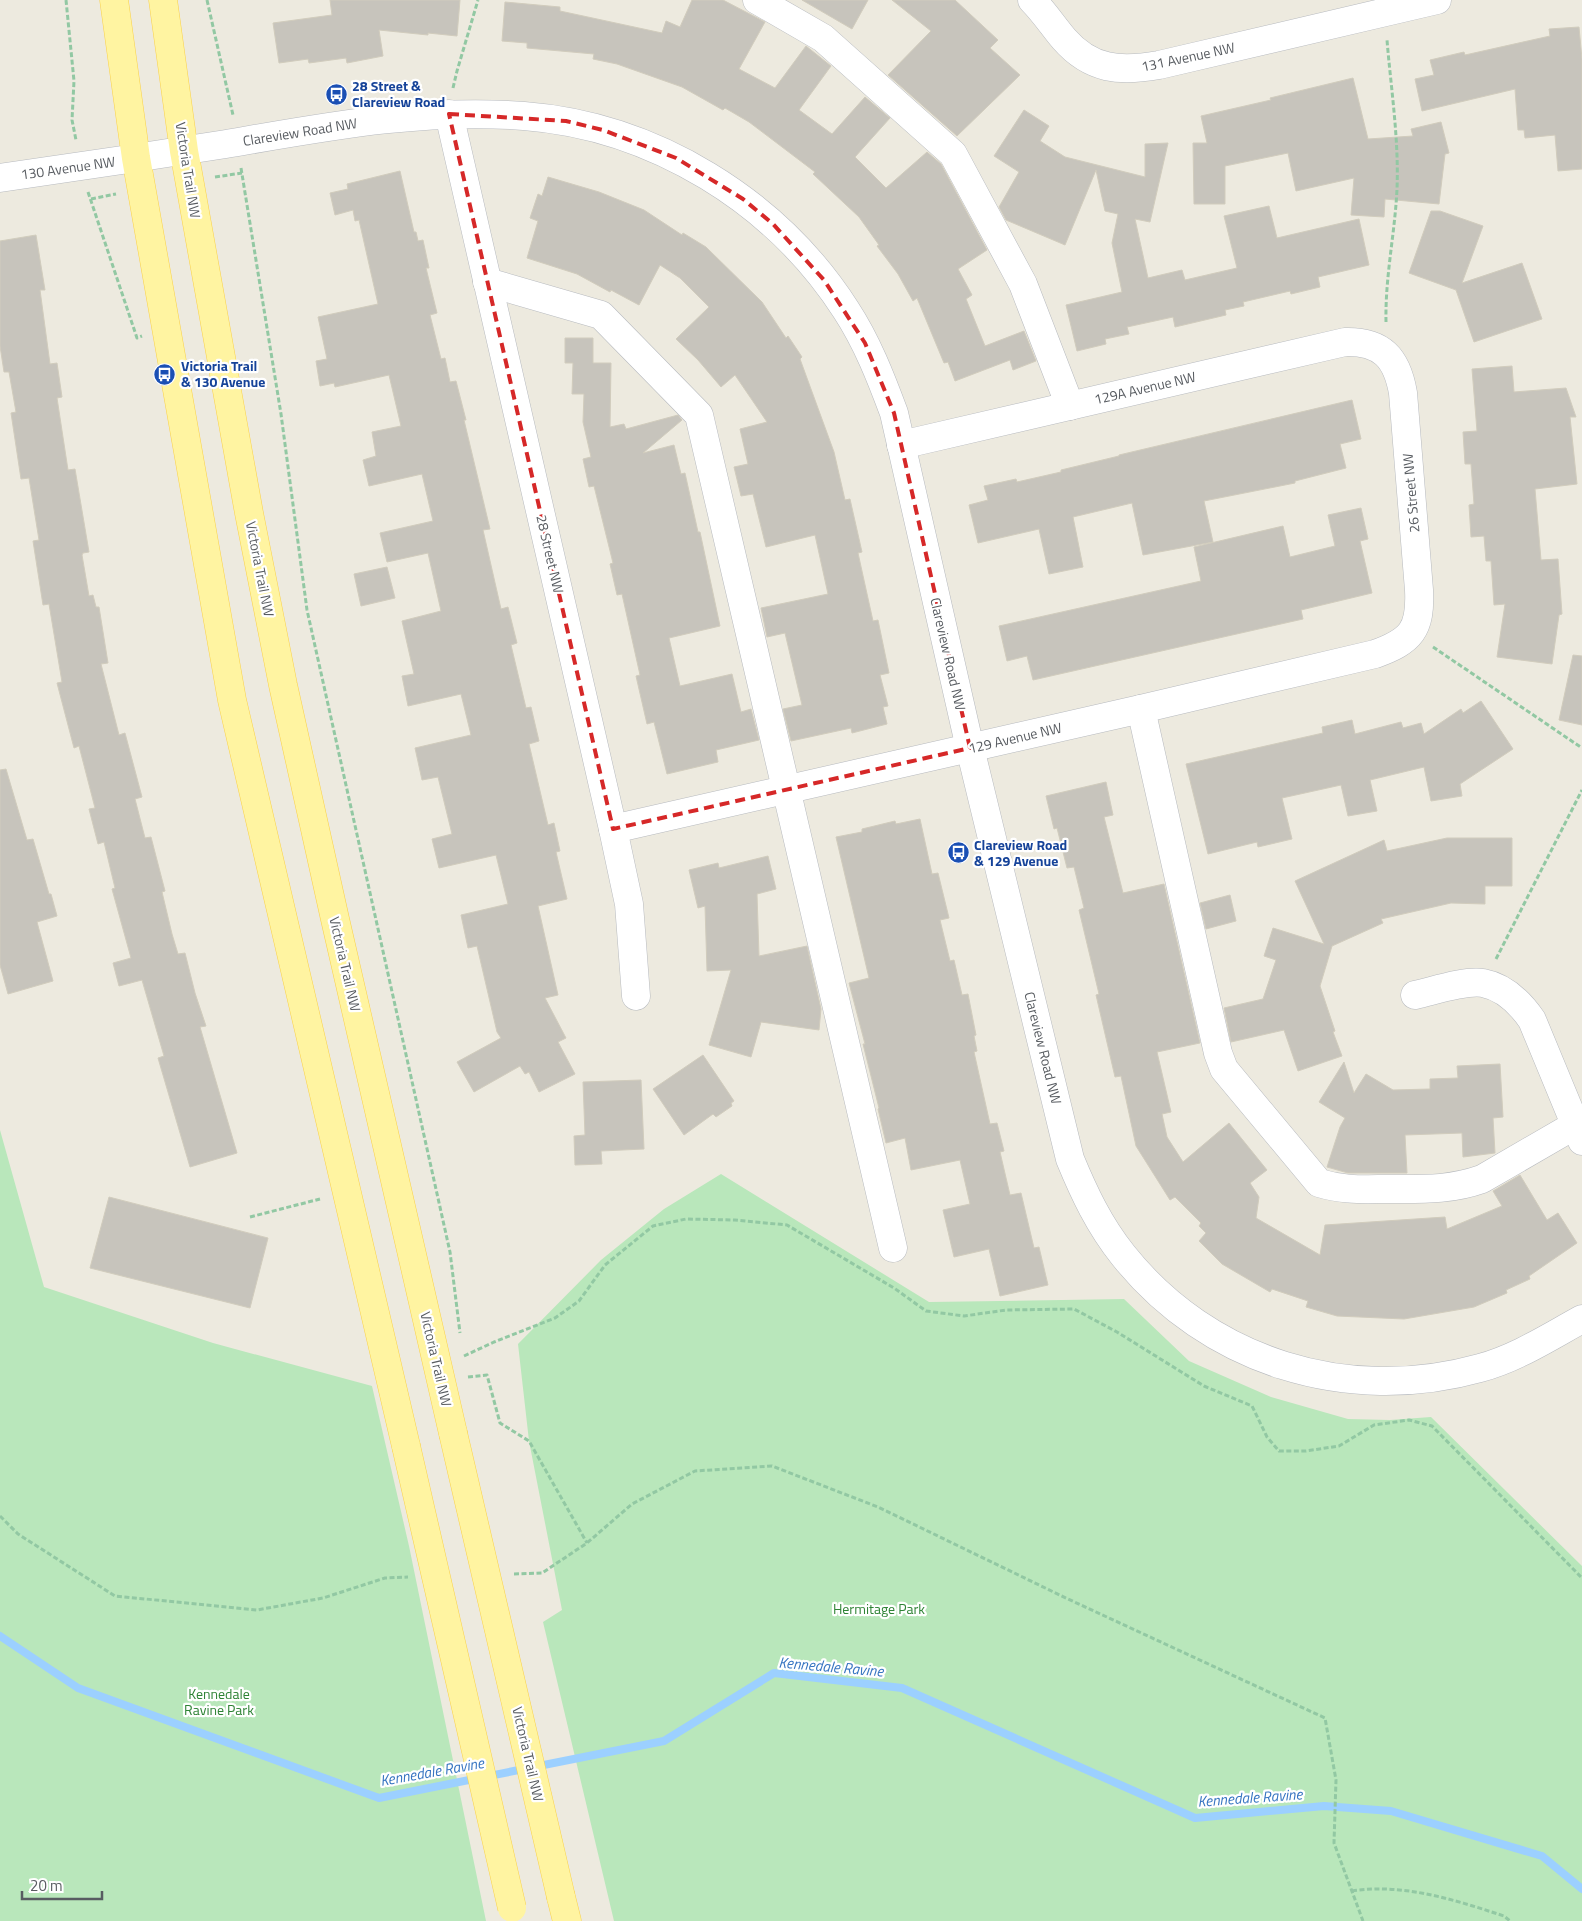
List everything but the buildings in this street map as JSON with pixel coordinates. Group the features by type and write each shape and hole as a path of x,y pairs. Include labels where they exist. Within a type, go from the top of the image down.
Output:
{"main road":[{"path":"114,0 136,158 232,700 514,1914"},
{"name":"Victoria Trail NW","path":"164,0 184,151 249,513 283,685 337,929 564,1909"}],"street":[{"path":"757,0 823,38 953,154 1023,284 1070,406"},
{"name":"131 Avenue NW","path":"1032,0 1078,53 1092,62 1106,67 1124,69 1159,65 1373,9 1437,0"},
{"name":"Clareview Road NW","path":"136,158 391,118 449,114 527,116 566,121 604,130 641,143 676,158 710,177 742,199 773,224 800,251 846,310 865,343 894,413 970,748 1070,1159 1084,1193 1101,1225 1147,1282 1174,1307 1204,1328 1235,1346 1260,1357 1303,1372 1338,1379 1374,1382 1410,1381 1482,1368 1516,1356 1582,1319"},
{"name":"28 Street NW","path":"449,114 613,828 629,904 636,996"},
{"name":"130 Avenue NW","path":"0,178 136,158"},
{"path":"488,282 601,315 699,416 893,1248"},
{"name":"129A Avenue NW","path":"901,445 1345,342 1361,342 1375,346 1387,355"},
{"name":"26 Street NW","path":"1387,355 1395,365 1403,393 1420,590 1420,604 1412,633"},
{"name":"129 Avenue NW","path":"613,828 1141,709 1375,654 1394,647 1412,633"},
{"path":"1141,709 1216,1043 1224,1069 1319,1183 1340,1189 1445,1189 1465,1185 1482,1179 1580,1129 1532,1020 1521,1005 1501,991 1484,984 1461,985 1415,996"}],"path":[{"path":"66,0 74,81 72,120 80,166 137,338 145,336"},
{"path":"207,0 231,106 237,142 281,414 307,610 450,1252 461,1337"},
{"path":"449,114 456,70 478,0"},
{"path":"1373,9 1398,167 1386,297 1387,355"},
{"path":"1412,633 1582,748"},
{"path":"1484,984 1582,790"},
{"path":"250,1217 346,1192"},
{"path":"463,1356 555,1318 579,1301 605,1265 653,1226 686,1219 735,1220 787,1225 894,1288 926,1311 964,1316 1006,1310 1074,1309 1117,1332 1204,1386 1252,1406 1267,1437 1279,1451 1306,1451 1339,1446 1374,1424 1409,1420 1432,1426 1582,1578"},
{"path":"462,1347 465,1363"},
{"path":"466,1370 468,1377 488,1375 500,1423 529,1442 587,1543"},
{"path":"513,1574 542,1573 587,1543 632,1504 695,1471 772,1466 878,1507 1068,1599 1326,1718 1336,1780 1334,1843 1363,1921"},
{"path":"0,1516 18,1534 115,1596 257,1610 323,1598 385,1578 414,1577"},
{"path":"1352,1891 1366,1889 1424,1892 1504,1916 1510,1921"}],"highlighted area":[{"path":"449,114 566,121 603,130 676,158 743,199 773,224 824,280 865,343 894,413 970,748 613,829"}],"green space":[{"name":"Kennedale Ravine Park","path":"0,1130 44,1287 213,1343 372,1386 409,1546 486,1921 0,1921"},
{"name":"Hermitage Park","path":"721,1174 929,1302 1124,1299 1189,1361 1271,1397 1348,1419 1390,1420 1431,1417 1582,1566 1582,1921 614,1921 543,1622 562,1610 529,1441 518,1344 601,1260 664,1209"}],"waterway":[{"name":"Kennedale Ravine","path":"0,1636 78,1688 379,1798 664,1741 774,1673 902,1688 1195,1818 1324,1806 1391,1811 1542,1856 1582,1889"}],"place":[{"name":"28 Street & Clareview Road","path":"336,94"},
{"name":"Victoria Trail & 130 Avenue","path":"165,374"},
{"name":"Clareview Road & 129 Avenue","path":"958,853"}]}
